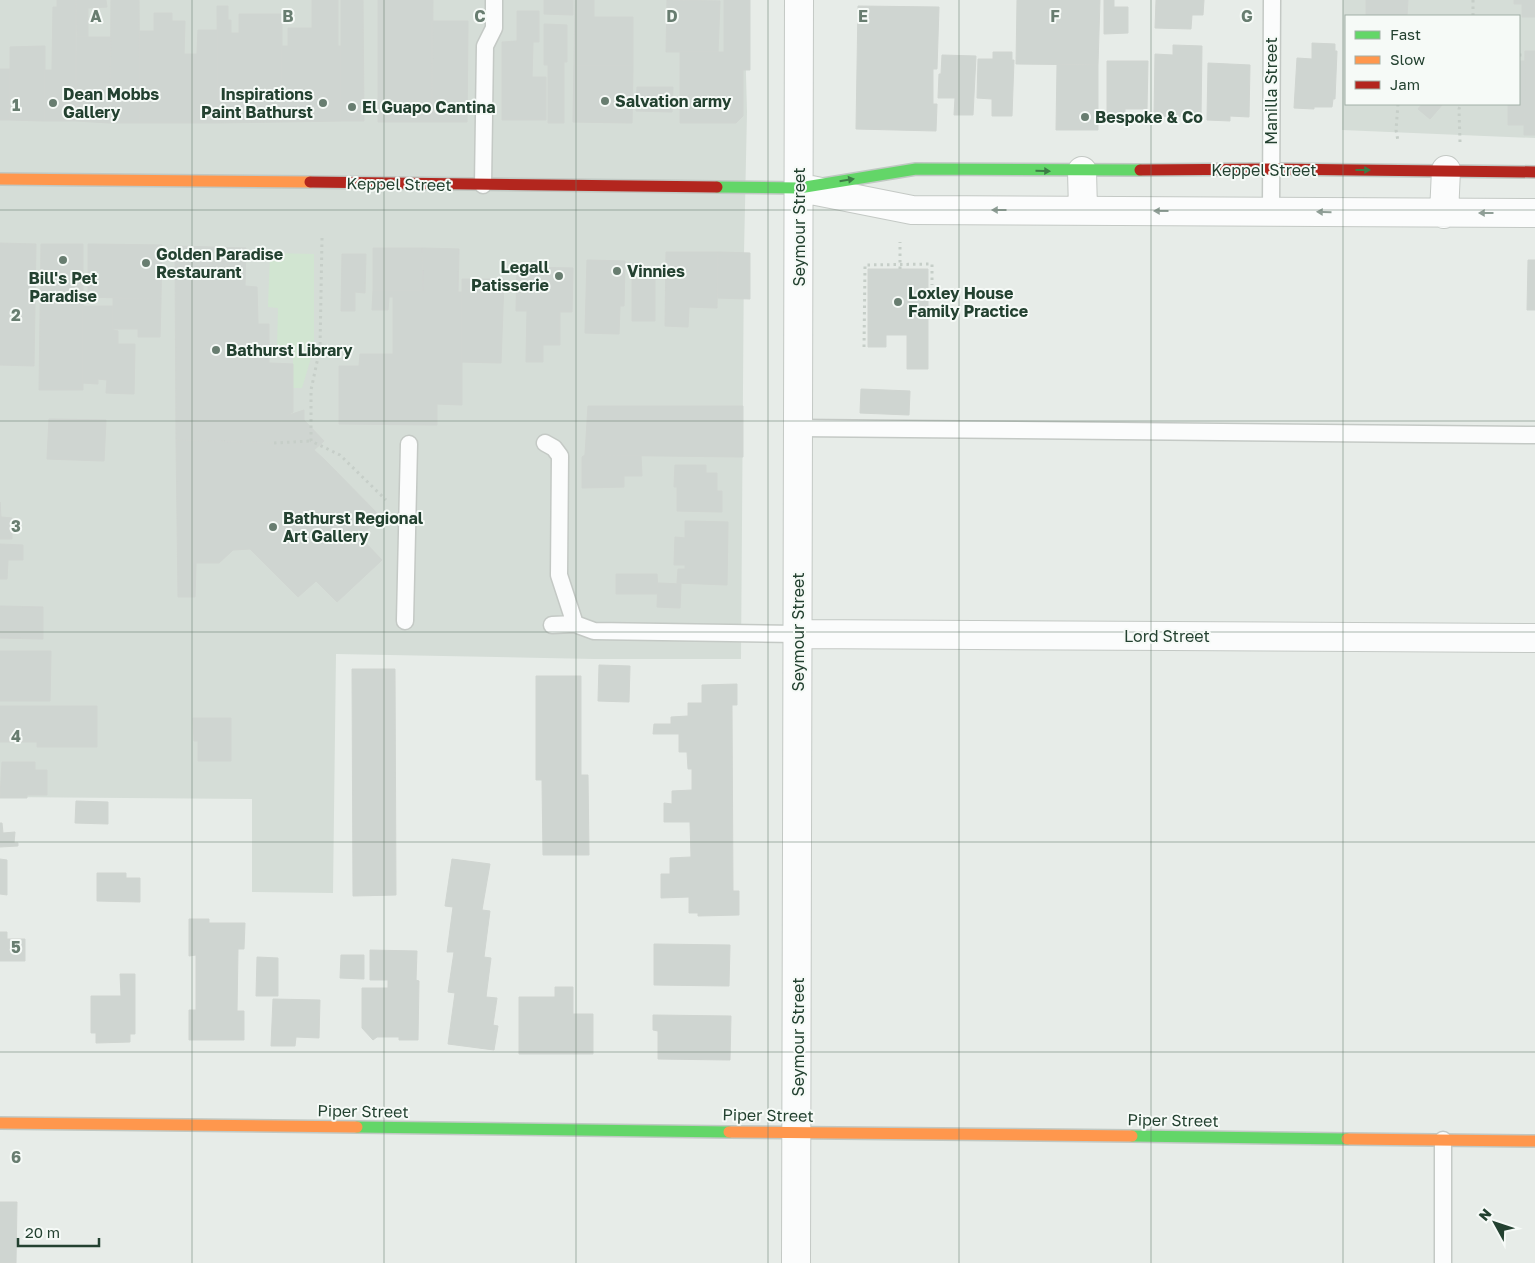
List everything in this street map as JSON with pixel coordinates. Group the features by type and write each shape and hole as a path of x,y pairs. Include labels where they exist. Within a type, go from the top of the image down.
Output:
{"street":[{"name":"Seymour Street","path":"796,1263 799,0"},
{"name":"Keppel Street","path":"0,179 799,188 916,169 1082,171 1272,169 1535,172"},
{"path":"1444,214 1446,170"},
{"path":"1082,171 1083,210"},
{"name":"Keppel Street","path":"799,188 912,210 1535,213"},
{"name":"Lord Street","path":"798,634 1535,638"},
{"name":"Piper Street","path":"0,1123 1535,1141"}],"lane":[{"path":"483,185 486,46 494,28 494,0"},
{"name":"Manilla Street","path":"1270,211 1272,169 1272,0"},
{"path":"799,428 1535,435"},
{"path":"546,442 560,456 558,575 575,624"},
{"path":"405,621 409,444"},
{"path":"552,625 575,624 594,631 798,634"},
{"path":"1443,1140 1443,1263"}],"path":[{"path":"1472,0 1473,15"},
{"path":"1520,55 1525,55"},
{"path":"1398,105 1396,130 1398,141"},
{"path":"1460,142 1459,110 1461,105"},
{"path":"311,441 312,390 320,348 322,238"},
{"path":"900,242 900,270"},
{"path":"864,347 865,265 932,264 932,285"},
{"path":"274,443 311,441 340,455 388,502"}],"shaded area":[{"path":"0,0 744,0 747,112 741,659 594,659 336,654 333,893 252,892 252,799 0,797"},
{"path":"1343,0 1535,0 1535,138 1342,130"}],"green space":[{"path":"270,253 314,254 314,348 302,388 293,388 293,347 277,347 278,308 268,307"}],"building":[{"path":"57,0 76,0 76,121 45,121 45,70 52,70 53,7 57,7"},
{"path":"76,0 106,0 107,7 88,8 88,37 77,37"},
{"path":"111,0 139,0 140,123 110,123"},
{"path":"312,0 338,0 338,46 341,46 341,121 282,122 282,46 288,46 288,28 312,28"},
{"path":"341,0 363,0 364,121 341,121"},
{"path":"378,0 433,0 432,122 378,122"},
{"path":"544,0 573,0 573,15 544,14"},
{"path":"575,0 594,0 594,17 633,17 633,66 574,66"},
{"path":"667,0 720,1 718,52 666,52"},
{"path":"724,0 750,0 750,70 743,70 743,116 736,123 680,123 680,52 724,52"},
{"path":"1017,0 1100,0 1098,65 1016,64"},
{"path":"1104,0 1114,0 1114,7 1128,7 1128,33 1104,34"},
{"path":"1156,0 1204,0 1203,15 1192,15 1191,29 1155,28"},
{"path":"1366,0 1408,0 1407,15 1366,15"},
{"path":"1514,0 1535,0 1535,17 1522,17 1522,4 1514,4"},
{"path":"217,6 228,6 228,20 231,20 231,33 239,33 239,14 282,14 282,122 218,123"},
{"path":"858,6 939,7 937,69 933,69 933,104 937,104 936,131 856,129"},
{"path":"517,11 539,11 539,42 533,42 532,77 546,77 546,120 502,120 502,42 517,41"},
{"path":"154,13 172,13 172,21 185,21 184,54 197,54 198,30 218,30 218,123 140,123 140,31 154,31"},
{"path":"432,21 468,21 467,122 432,122"},
{"path":"544,24 567,25 567,62 564,62 564,123 548,123 548,65 544,65"},
{"path":"77,37 111,37 110,123 76,121"},
{"path":"1312,43 1335,44 1335,51 1337,51 1335,99 1333,99 1332,107 1314,107 1314,109 1294,108 1297,58 1312,59"},
{"path":"1173,45 1202,46 1201,117 1154,116 1155,54 1173,55"},
{"path":"45,46 45,121 10,120 10,47"},
{"path":"1525,51 1535,51 1535,135 1524,135"},
{"path":"993,52 1012,52 1012,60 1014,60 1012,116 992,116 992,99 977,98 978,59 993,59"},
{"path":"942,55 976,56 973,115 954,115 955,98 938,98"},
{"path":"1107,61 1148,61 1147,109 1125,109 1125,117 1107,117"},
{"path":"1520,61 1525,61 1524,125 1508,125 1508,105 1520,105"},
{"path":"1208,63 1250,65 1249,117 1230,116 1230,121 1207,120"},
{"path":"1057,65 1098,65 1098,130 1056,130"},
{"path":"574,66 633,66 632,123 573,122"},
{"path":"0,69 10,69 10,120 0,120"},
{"path":"637,87 673,87 672,112 636,111"},
{"path":"1421,105 1442,105 1430,119 1418,109"},
{"path":"0,243 36,244 34,366 0,365"},
{"path":"41,244 83,244 83,390 39,390"},
{"path":"88,244 162,245 161,299 88,297"},
{"path":"175,246 246,248 245,286 257,287 258,324 269,324 269,363 293,364 293,412 286,416 277,427 274,443 176,440"},
{"path":"373,248 422,248 423,291 373,291"},
{"path":"422,248 459,249 458,292 462,292 462,405 437,404 437,425 339,424 339,366 359,366 360,354 393,354 393,297 389,297 388,310 372,310 373,291 423,291"},
{"path":"666,252 718,252 717,308 689,307 688,327 665,326"},
{"path":"718,252 750,253 750,299 718,298"},
{"path":"342,254 366,254 365,293 355,292 355,311 341,311"},
{"path":"587,260 625,261 624,306 620,306 619,334 585,333"},
{"path":"1528,260 1535,260 1535,310 1527,310"},
{"path":"517,267 573,268 572,312 560,312 560,345 543,345 543,362 526,362 527,311 516,311"},
{"name":"Loxley House Family Practice","path":"868,269 928,269 928,369 907,369 907,335 886,335 886,347 868,347"},
{"path":"632,277 655,277 655,321 632,321"},
{"path":"462,279 504,279 501,363 462,362"},
{"path":"113,298 161,299 160,337 138,337 138,329 113,329"},
{"path":"83,306 113,306 113,330 118,331 118,344 135,344 134,394 106,393 107,380 98,379 98,384 83,383"},
{"path":"861,389 910,391 909,415 860,413"},
{"path":"588,406 743,406 743,457 585,455"},
{"path":"304,410 304,420 324,441 314,450 325,460 315,468 302,470 284,463 277,453 274,440 277,427 286,416"},
{"path":"49,419 106,420 104,461 47,459"},
{"name":"Bathurst Regional Art Gallery","path":"176,440 274,443 277,453 284,463 302,470 315,468 325,460 380,516 360,537 382,560 337,602 316,581 298,597 250,549 233,550 219,563 196,563 195,597 178,597"},
{"path":"585,455 641,456 642,476 624,476 624,487 582,488 582,457"},
{"path":"675,465 706,465 706,473 717,473 717,491 722,491 722,512 677,511 677,487 674,487"},
{"path":"0,502 1,517 12,518 12,539 0,539"},
{"path":"685,521 728,522 727,585 677,583 678,569 685,569 685,565 674,565 675,537 685,538"},
{"path":"0,544 23,545 23,560 8,560 7,579 0,579"},
{"path":"616,574 657,574 658,594 616,594"},
{"path":"658,583 681,584 680,608 657,607"},
{"path":"0,606 43,607 43,639 0,638"},
{"path":"0,651 51,651 50,701 0,701"},
{"path":"599,665 630,666 629,702 598,701"},
{"path":"352,669 395,669 396,895 353,896"},
{"path":"536,676 581,676 581,775 588,775 589,855 543,855 542,780 536,780"},
{"path":"737,684 737,705 732,705 733,891 739,891 739,915 698,916 698,913 689,913 689,897 661,898 661,874 670,874 670,858 691,857 690,822 664,822 664,803 672,804 672,791 692,790 692,769 688,769 687,752 679,752 679,734 653,734 654,724 671,724 671,717 688,716 688,703 702,703 702,685"},
{"path":"0,706 97,706 97,747 37,747 37,742 0,742"},
{"path":"193,718 231,718 231,761 198,761 198,741 194,741"},
{"path":"2,762 35,762 35,770 47,770 47,795 27,795 27,798 0,798"},
{"path":"76,801 108,802 108,824 75,823"},
{"path":"0,823 2,823 3,833 15,832 14,843 18,843 18,846 0,847"},
{"path":"0,859 7,860 7,895 0,894"},
{"path":"452,859 490,864 482,910 490,911 484,957 491,958 486,997 497,998 493,1025 498,1026 494,1050 448,1044 455,993 448,992 454,952 447,952 453,907 445,906"},
{"path":"97,873 126,873 126,878 140,878 140,902 97,901"},
{"path":"189,919 209,919 209,923 245,923 244,949 238,949 237,1011 244,1011 244,1040 189,1040 189,1010 196,1010 196,955 189,956"},
{"path":"0,932 7,932 7,939 25,939 25,961 0,961"},
{"path":"654,944 730,945 729,986 654,985"},
{"path":"370,950 417,951 416,980 419,981 418,1040 399,1040 399,1037 377,1037 373,1040 362,1028 362,988 388,988 388,980 370,980"},
{"path":"341,955 364,955 364,979 340,978"},
{"path":"257,957 278,958 278,996 256,996"},
{"path":"120,974 135,974 135,1034 130,1034 130,1042 96,1043 96,1033 91,1033 91,996 121,996"},
{"path":"555,987 573,987 573,1014 593,1014 593,1054 519,1054 519,997 555,997"},
{"path":"273,999 320,1000 319,1038 296,1037 295,1046 271,1046"},
{"path":"653,1015 731,1016 730,1060 658,1059 658,1031 653,1030"},
{"path":"0,1202 17,1202 16,1263 0,1263"}],"traffic: fast":[{"path":"717,187 799,188 916,169 1140,170"},
{"path":"357,1127 729,1132"},
{"path":"1132,1136 1347,1139"}],"traffic: slow":[{"path":"0,179 310,182"},
{"path":"0,1123 357,1127"},
{"path":"729,1132 1132,1136"},
{"path":"1347,1139 1535,1141"}],"traffic: jam":[{"path":"1140,170 1272,169 1535,172"},
{"path":"310,182 717,187"}],"place":[{"name":"Salvation army","path":"605,101"},
{"name":"Dean Mobbs Gallery","path":"53,103"},
{"name":"Inspirations Paint Bathurst","path":"323,103"},
{"name":"El Guapo Cantina","path":"352,107"},
{"name":"Bespoke & Co","path":"1085,117"},
{"name":"Bill's Pet Paradise","path":"63,260"},
{"name":"Golden Paradise Restaurant","path":"146,263"},
{"name":"Vinnies","path":"617,271"},
{"name":"Legall Patisserie","path":"559,276"},
{"name":"Loxley House Family Practice","path":"898,302"},
{"name":"Bathurst Library","path":"216,350"},
{"name":"Bathurst Regional Art Gallery","path":"273,527"}]}
